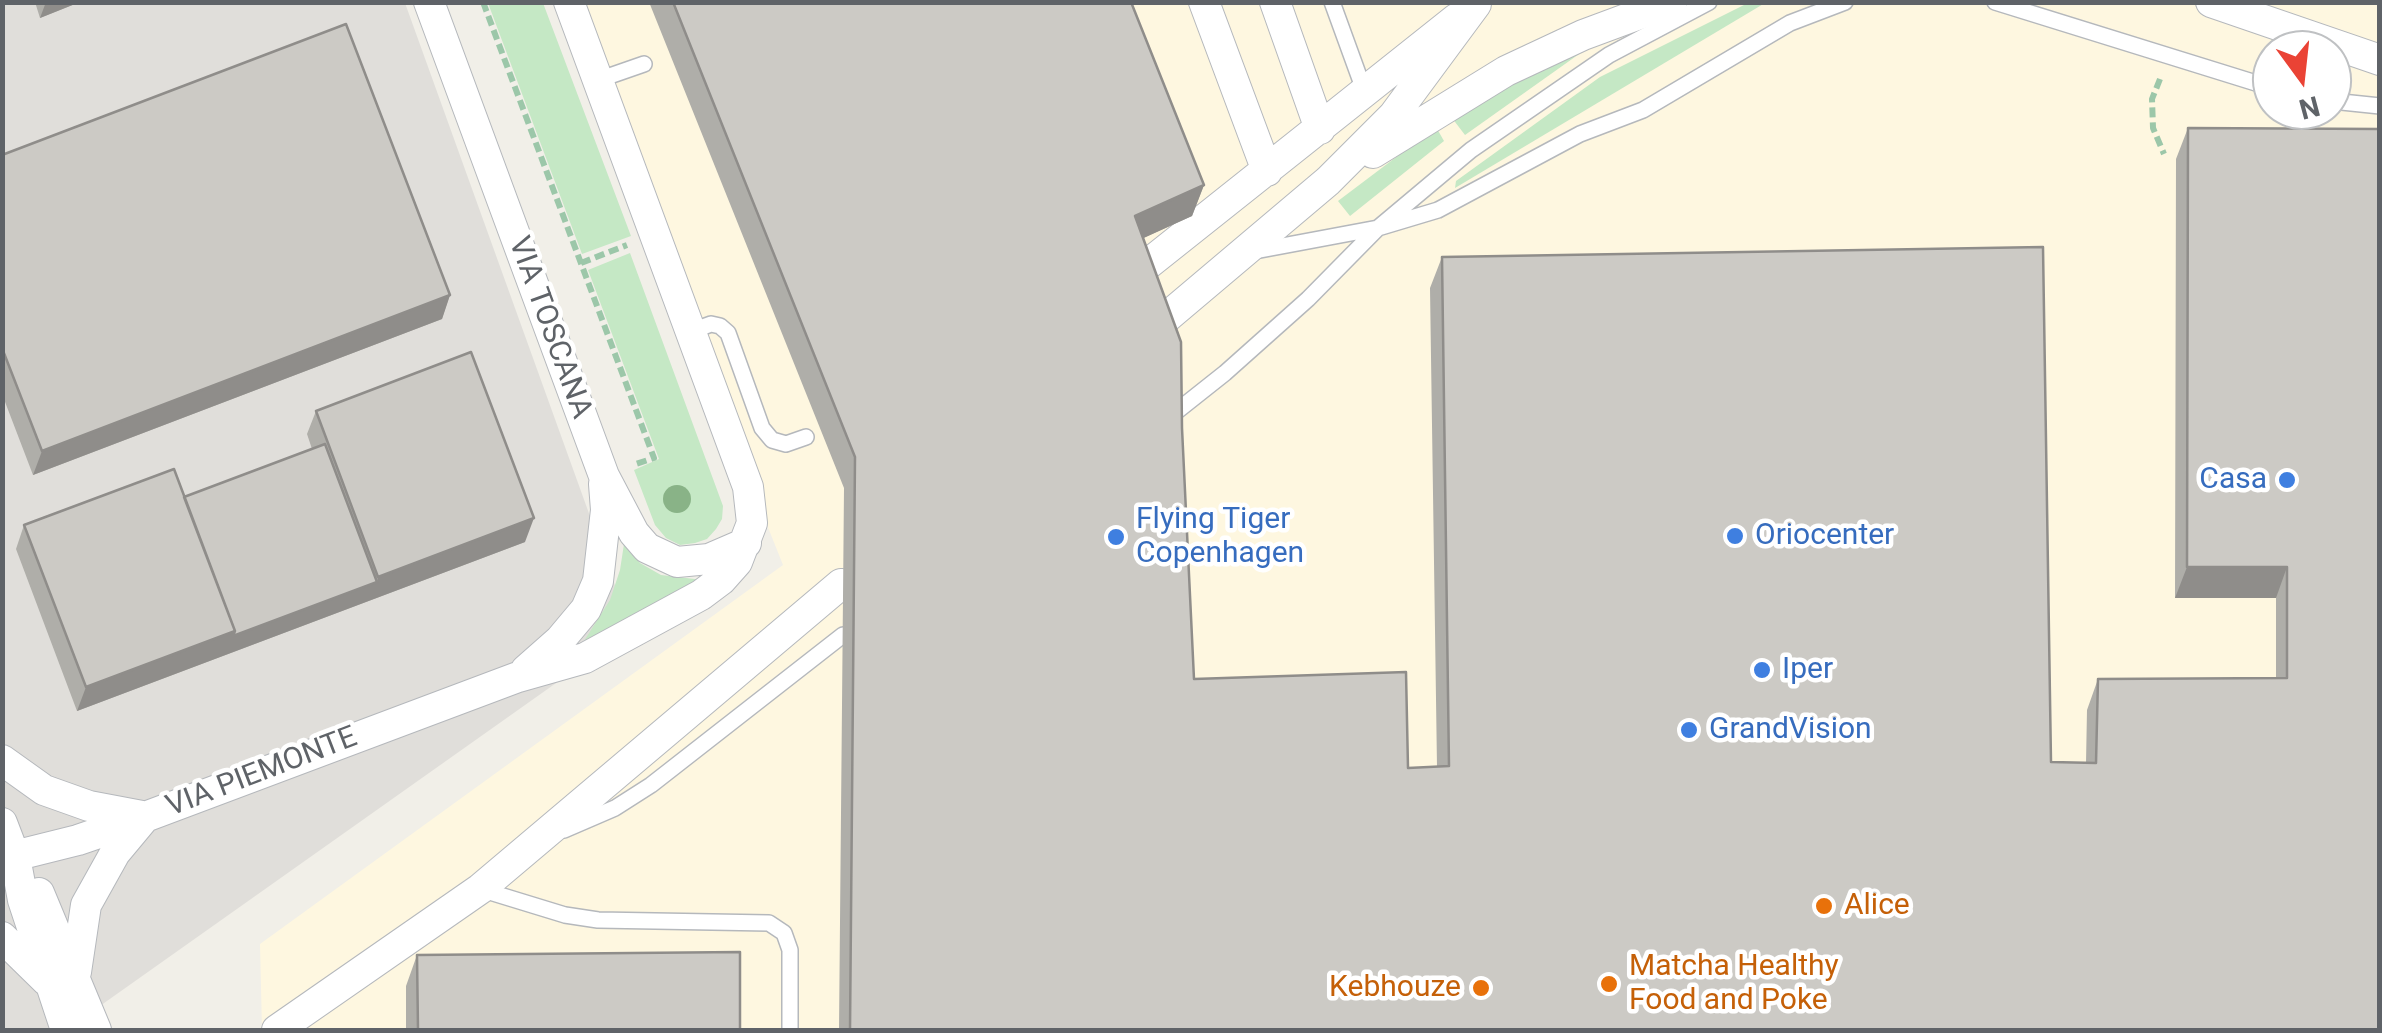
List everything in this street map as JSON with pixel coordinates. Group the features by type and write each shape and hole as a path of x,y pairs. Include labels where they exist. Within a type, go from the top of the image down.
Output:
{"street":[{"name":"VIA TOSCANA","path":"428,2 616,471 634,533 647,548 676,562 709,559 746,543"},
{"path":"569,2 748,487 752,523 746,543"},
{"path":"1204,2 1267,171"},
{"path":"1275,2 1320,129"},
{"path":"1328,181 1506,72 1583,35 1672,2"},
{"path":"2210,2 2380,60"},
{"path":"1143,268 1477,3"},
{"path":"1154,328 1328,181 1394,114 1477,3"},
{"name":"VIA PIEMONTE","path":"518,677 560,640 586,609 598,581 606,510 616,471"},
{"name":"VIA PIEMONTE","path":"9,858 145,817 518,677 585,658 660,620 721,580 737,562 746,543"},
{"path":"277,1030 480,889 841,584"},
{"path":"2,760 44,790 89,806 145,817 116,853 86,905 63,980"},
{"path":"2,824 23,900 91,1027"},
{"path":"2,937 63,980"}],"lane":[{"path":"1332,2 1364,90"},
{"path":"1172,415 1225,373 1308,299 1378,228 1471,150 1608,55 1709,2"},
{"path":"1242,254 1378,228 1438,210 1580,134 1643,110 1790,23 1845,2"},
{"path":"1995,2 2252,82"},
{"path":"598,80 644,64"},
{"path":"2352,103 2380,106"},
{"path":"692,330 711,324 728,334 762,428 772,440 786,444 806,437"},
{"path":"532,845 615,808 842,636"},
{"path":"480,889 565,915 598,920 769,923 784,933 790,950 790,1030"}],"path":[{"path":"483,2 654,458 616,471"},
{"path":"581,262 656,234"}],"shaded area":[{"path":"2,3 405,3 631,630 66,1030 3,1030"},
{"name":"Oriocenter","path":"559,3 2379,3 2379,1030 262,1030 260,944 783,565"}],"green space":[{"path":"488,3 543,3 631,236 582,254"},
{"path":"1748,3 1765,3 1455,188 1456,181 1600,77"},
{"path":"1596,42 1465,135 1452,118 1505,86"},
{"path":"1436,127 1444,141 1350,216 1338,201"},
{"path":"630,253 723,506 716,529 707,539 695,543 680,545 666,538 655,525 634,470 659,459 588,270"},
{"path":"624,544 640,563 661,575 703,580 584,641 610,600"}],"building":[{"name":"Oriocenter","path":"673,2 1131,2 1204,185 1135,216 1181,342 1194,679 1406,672 1408,768 1449,766 1442,257 2043,247 2051,762 2096,763 2098,679 2287,678 2287,567 2187,567 2188,128 2380,129 2380,1030 850,1030 855,457"},
{"path":"346,24 450,295 42,451 2,348 2,155"},
{"path":"471,352 534,518 378,577 316,411"},
{"path":"325,444 377,582 233,636 235,631 184,497"},
{"path":"174,469 235,631 86,687 24,525"},
{"path":"740,952 740,1030 418,1030 417,955"}],"place":[{"name":"Casa","path":"2287,480"},
{"name":"Oriocenter","path":"1735,536"},
{"name":"Flying Tiger Copenhagen","path":"1116,537"},
{"name":"Iper","path":"1762,670"},
{"name":"GrandVision","path":"1689,730"},
{"name":"Alice","path":"1824,906"},
{"name":"Matcha Healthy Food and Poke","path":"1609,984"},
{"name":"Kebhouze","path":"1481,988"}]}
